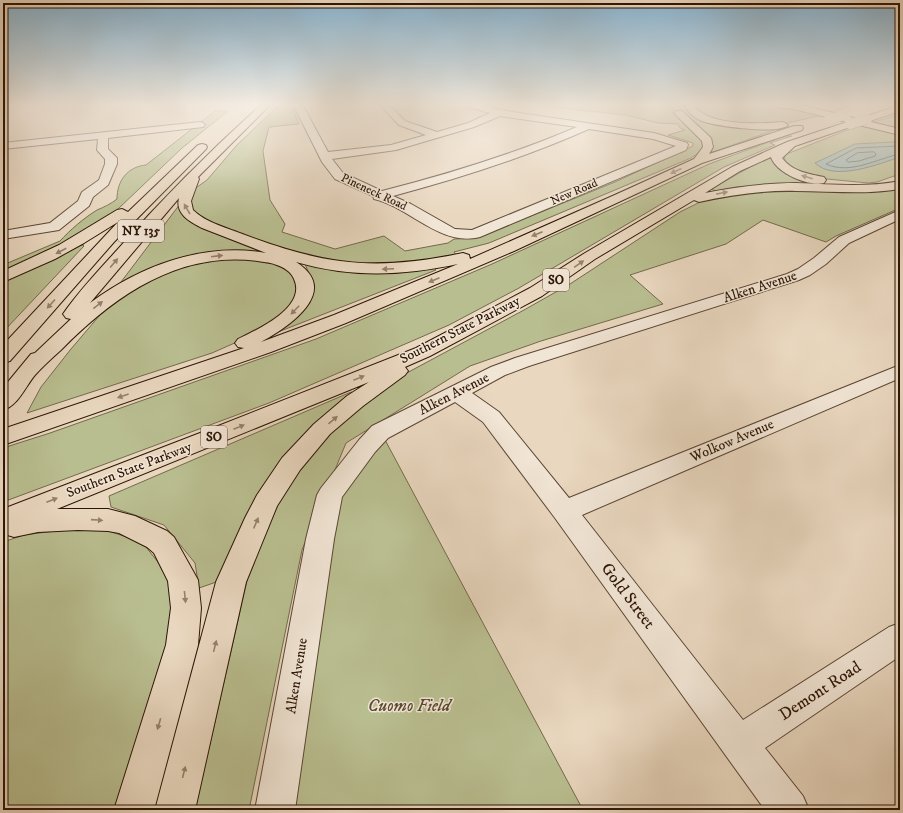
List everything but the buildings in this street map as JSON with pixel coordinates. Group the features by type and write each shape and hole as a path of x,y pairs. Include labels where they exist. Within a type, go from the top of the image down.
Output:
{"main road":[{"name":"NY 135","path":"3,357 104,245 208,142"},
{"name":"NY 135","path":"4,402 65,322 138,235 161,209 226,142"},
{"path":"698,161 708,147 707,142"},
{"path":"3,437 264,348 340,319 509,248 610,203 698,161 755,142"},
{"name":"Southern State Parkway","path":"3,520 423,352 536,292 590,256 736,169 797,142"},
{"path":"791,144 776,158 782,166 800,175 817,180 854,185 887,184 900,178"},
{"path":"194,176 185,196 184,203 186,210 193,218 223,231 292,256 324,265 362,269 403,268 509,248"},
{"path":"3,277 31,266 84,238 164,184"},
{"path":"684,201 739,190 796,187 860,190 900,185"},
{"path":"29,370 103,300 130,284 161,270 207,257 244,255 264,257 281,261 300,273 305,281 306,293 298,307 287,318 258,337 160,384"},
{"path":"175,810 230,582 266,502 291,464 322,429 355,401 390,378 423,352"},
{"path":"3,528 38,521 78,519 108,520 125,524 157,538 164,546 183,580 186,608 182,645 134,810"}],"street":[{"path":"3,146 40,142"},
{"path":"3,235 54,227 84,203 87,195 106,178 111,158 102,150 103,142"},
{"name":"Pineneck Road","path":"318,142 328,162 338,176 406,207 451,233 463,235"},
{"path":"326,156 392,148 413,142"},
{"path":"379,196 437,181 550,142"},
{"name":"New Road","path":"463,235 475,234 682,148 684,145 674,142"},
{"name":"Alken Avenue","path":"275,810 320,538 330,496 366,446 380,432 498,371 522,362 793,277 804,272 820,261 844,240 896,219"},
{"name":"Wolkow Avenue","path":"564,511 900,371"},
{"name":"Gold Street","path":"457,393 491,417 564,511 789,810"},
{"name":"Demont Road","path":"739,744 900,638"}],"green space":[{"path":"175,142 190,142 118,209 68,241 3,271 3,265 60,241 87,217 115,201 117,199 119,186 124,176 139,166 146,165"},
{"path":"240,142 265,142 263,151 270,200 285,224 282,232 335,249 384,236 405,251 448,243 454,239 477,238 615,182 693,146 693,143 690,142 703,142 704,146 700,152 691,158 489,243 454,252 456,255 402,266 315,260 208,222 199,216 193,210 190,192 207,180"},
{"path":"703,142 741,142 713,152 710,151"},
{"path":"769,142 773,142 770,143 775,145 724,167 519,288 449,325 269,403 3,502 3,448 50,433 316,339 492,264 709,164"},
{"path":"817,142 900,142 900,174 877,182 868,183 827,179 799,172 786,165 784,155"},
{"path":"766,158 772,159 780,169 786,172 820,182 824,185 738,187 716,191 711,189"},
{"path":"900,187 900,208 836,236 826,242 763,220 726,244 630,275 663,304 541,341 470,366 346,443 302,550 249,810 195,810 251,563 285,485 346,414 403,375 570,284 680,212 702,201 752,190"},
{"path":"180,204 184,214 268,252 264,254 239,252 124,283 121,282"},
{"path":"79,245 84,246 3,332 3,279"},
{"path":"230,257 272,261 296,275 301,296 285,314 255,334 212,353 27,413 41,387 111,302 144,281 184,264"},
{"path":"305,264 334,270 366,273 434,268 436,270 273,334 310,301 312,281"},
{"path":"351,392 357,394 325,416 222,580 199,588 195,563 164,525 111,507 109,496"},
{"name":"Cuomo Field","path":"384,438 583,810 287,810 337,497"},
{"path":"93,526 142,542 173,581 175,624 119,810 3,810 3,542 24,535"}],"water":[{"path":"900,143 900,157 869,167 857,170 833,171 823,168 815,163 855,144"}]}
